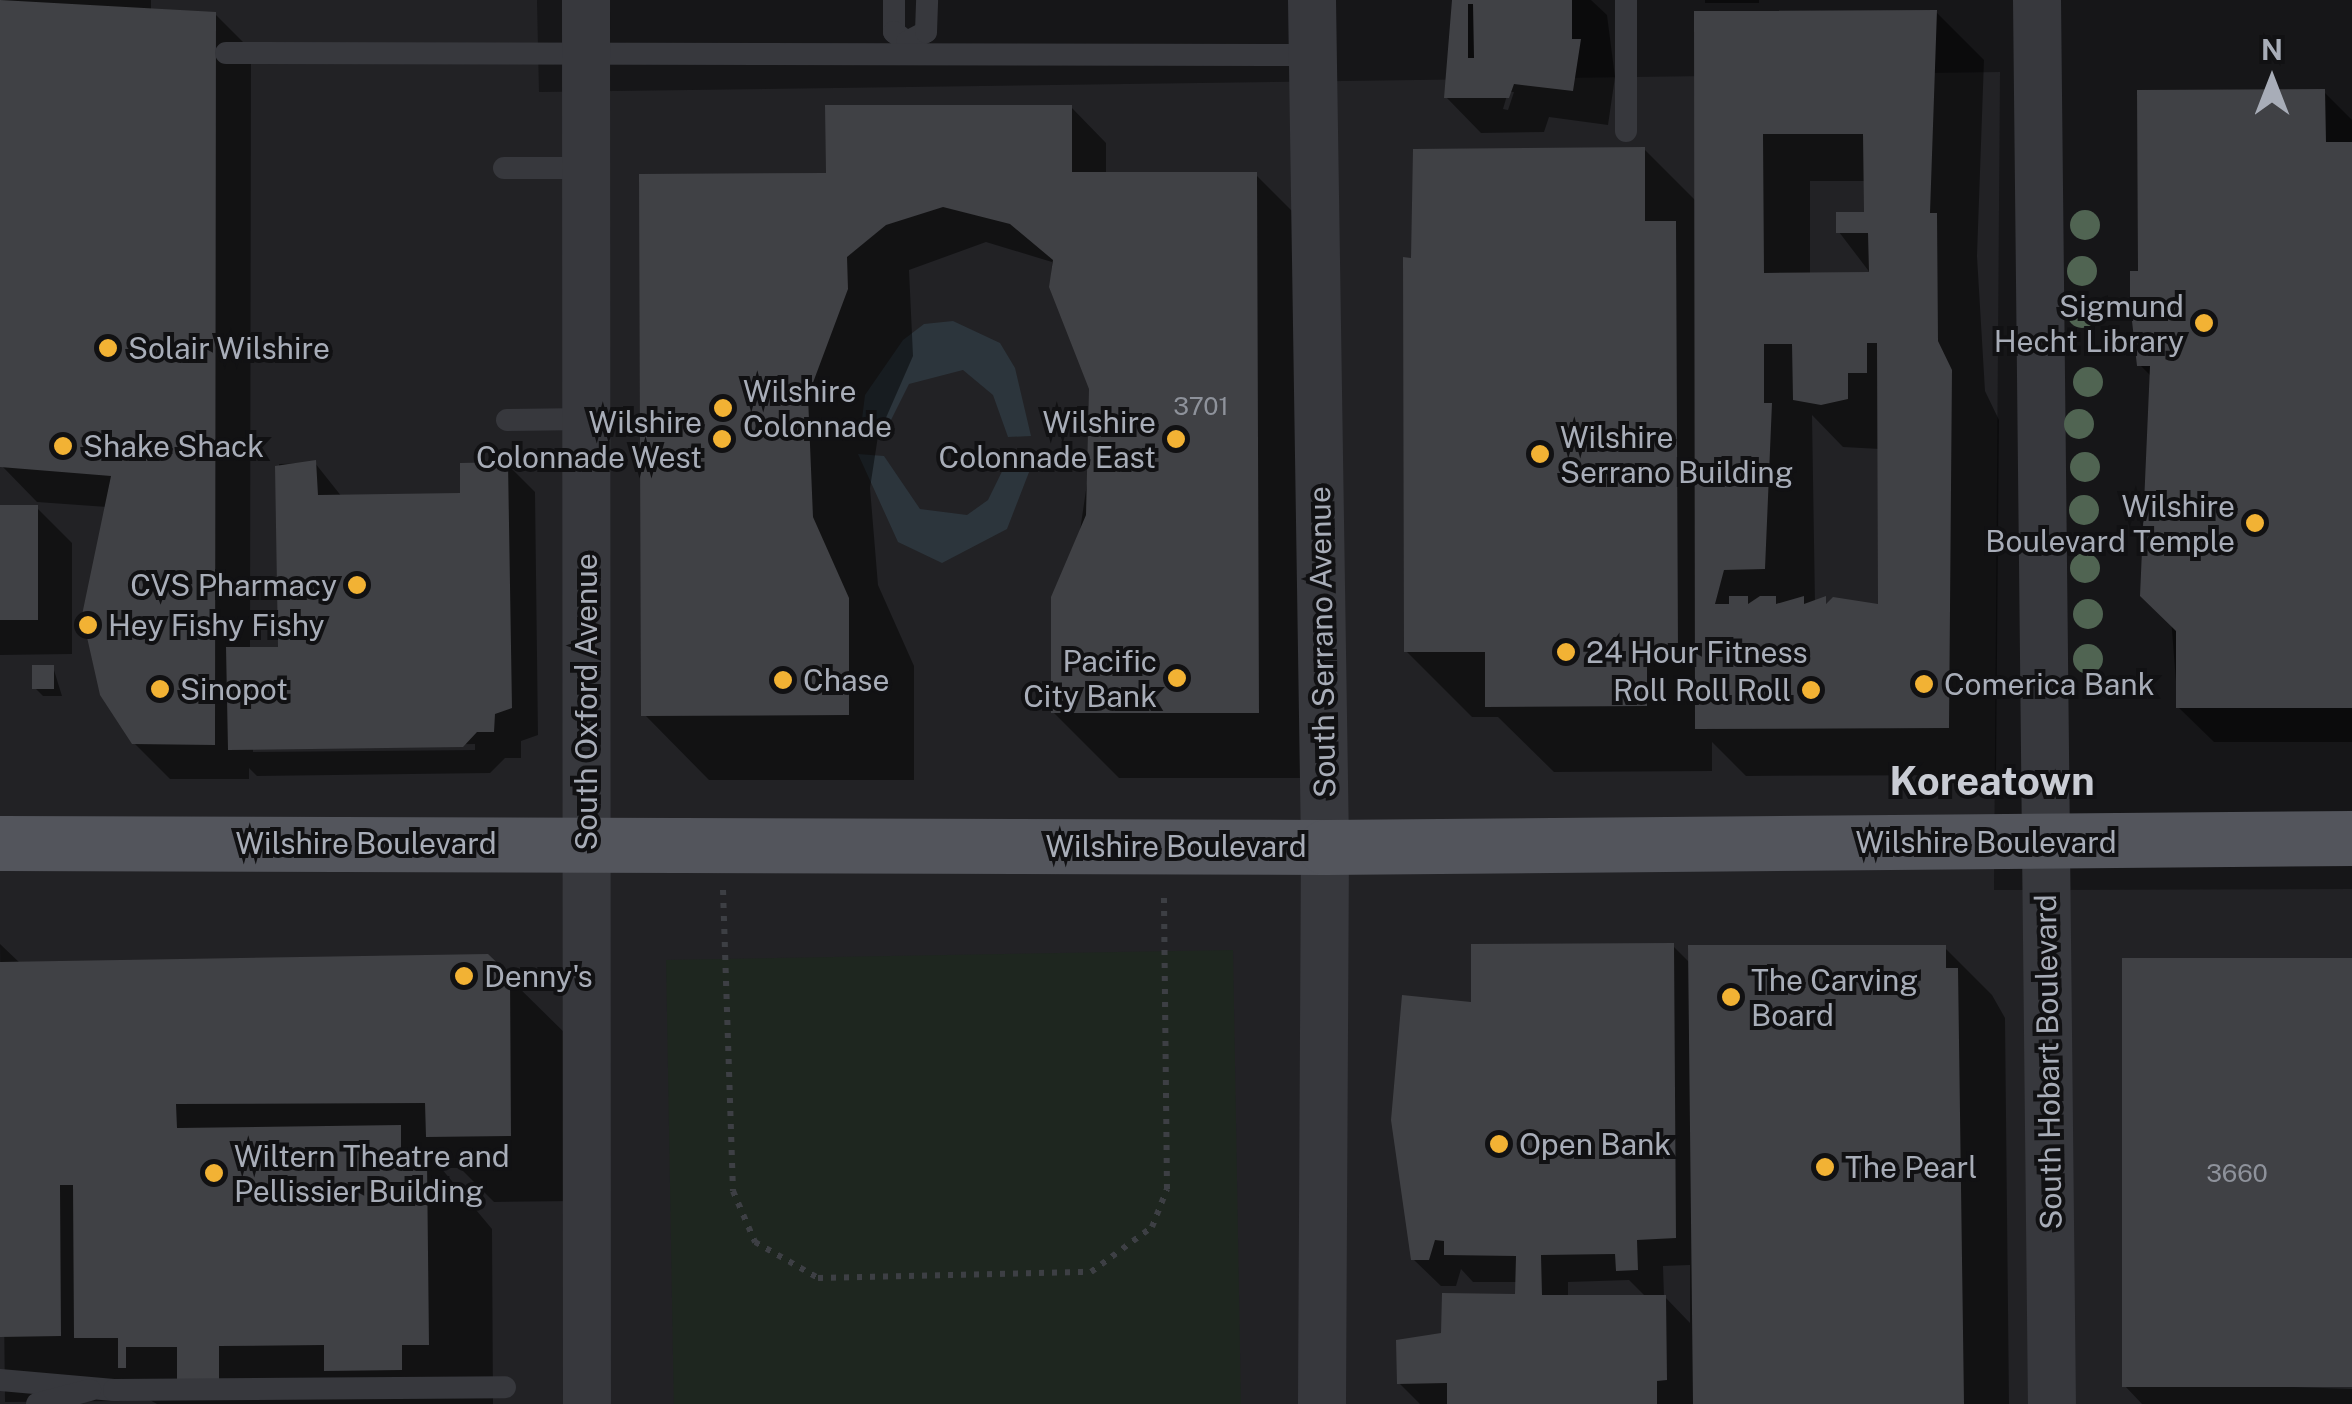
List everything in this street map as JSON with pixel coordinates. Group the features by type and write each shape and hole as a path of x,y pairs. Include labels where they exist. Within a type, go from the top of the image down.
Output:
{"main road":[{"name":"Wilshire Boulevard","path":"0,843 1326,847 2352,838"}],"street":[{"name":"South Oxford Avenue","path":"586,0 587,1404"},
{"name":"South Serrano Avenue","path":"1312,0 1326,847 1322,1404"},
{"name":"South Hobart Boulevard","path":"2037,0 2052,1404"}],"lane":[{"path":"894,0 894,32 907,49"},
{"path":"907,49 926,32 926,0"},
{"path":"1626,0 1626,131"},
{"path":"226,54 588,56 907,49 1312,55"},
{"path":"504,168 587,168"},
{"path":"507,420 587,419"},
{"path":"0,1380 94,1388 505,1387"},
{"path":"36,1404 94,1388"}],"path":[{"path":"722,844 734,1191 755,1242 818,1278 1091,1272 1152,1227 1167,1188 1162,846"}],"shaded area":[{"path":"0,0 537,0 539,92 2000,72 1994,890 2352,889 2352,1404 0,1404"},
{"path":"953,321 1000,343 1015,368 1031,436 1008,437 993,395 963,370 909,384 884,434 861,427 865,395 903,340 924,324"},
{"path":"1012,451 1027,451 1031,467 1007,529 942,563 898,542 858,454 884,456 920,509 967,515 988,500"},
{"path":"1233,950 1241,1404 674,1404 666,960"}],"building":[{"name":"Solair Wilshire","path":"0,0 216,12 215,745 132,744 100,695 82,615 111,476 0,467"},
{"path":"1452,0 1572,0 1572,39 1581,39 1573,91 1514,84 1509,98 1444,98","holes":["1468,4 1473,4 1474,58 1468,58"]},
{"path":"1937,10 1930,213 1937,213 1938,341 1952,370 1949,728 1695,729 1694,11","holes":["1763,134 1863,134 1864,212 1836,212 1836,233 1868,233 1869,272 1764,273","1867,343 1877,343 1878,604 1833,597 1826,604 1826,596 1804,604 1804,596 1776,604 1776,596 1760,596 1748,604 1748,596 1729,596 1729,604 1715,604 1724,570 1765,569 1772,403 1764,403 1764,344 1792,344 1793,400 1821,405 1848,399 1848,373 1867,373"]},
{"path":"2325,89 2326,142 2352,142 2352,708 2176,708 2176,631 2140,596 2150,366 2137,366 2130,303 2130,271 2138,271 2137,90"},
{"name":"Wilshire Colonnade","path":"825,105 1072,105 1072,172 1257,172 1259,713 1051,713 1051,597 1086,515 1089,389 1049,287 1053,260 1010,224 943,207 886,225 847,257 848,289 808,396 813,517 849,598 849,715 641,716 639,174 826,173"},
{"name":"Wilshire Serrano Building","path":"1645,147 1645,221 1676,221 1678,651 1647,651 1647,706 1485,707 1485,652 1404,652 1403,257 1411,258 1413,149"},
{"path":"316,460 318,495 460,493 460,463 508,462 512,708 495,714 494,732 477,732 463,747 228,750 226,647 278,647 275,466"},
{"path":"0,505 38,505 38,620 0,620"},
{"path":"32,665 54,665 54,689 32,689"},
{"path":"1674,943 1676,1238 1637,1240 1638,1270 1616,1271 1615,1254 1541,1255 1542,1295 1666,1295 1667,1380 1657,1381 1657,1404 1447,1404 1447,1383 1397,1384 1396,1340 1441,1333 1442,1293 1515,1294 1516,1256 1444,1255 1444,1241 1435,1240 1429,1260 1411,1260 1391,1120 1402,995 1471,1002 1471,944"},
{"name":"The Pearl","path":"1688,945 1946,945 1946,968 1958,968 1964,1404 1693,1404"},
{"name":"Wiltern Theatre and Pellissier Building","path":"488,954 510,975 511,1136 426,1137 425,1103 176,1104 177,1128 401,1125 401,1161 427,1160 429,1345 402,1345 402,1370 324,1371 324,1345 219,1346 219,1379 177,1380 177,1347 126,1347 126,1368 118,1368 118,1338 74,1338 73,1185 60,1185 61,1336 0,1337 0,962"},
{"path":"2122,958 2352,958 2352,1387 2122,1387"}],"place":[{"name":"Sigmund Hecht Library","path":"2204,323"},
{"name":"Solair Wilshire","path":"108,348"},
{"name":"Wilshire Colonnade","path":"723,408"},
{"name":"Wilshire Colonnade West","path":"722,439"},
{"name":"Wilshire Colonnade East","path":"1176,439"},
{"name":"Shake Shack","path":"63,446"},
{"name":"Wilshire Serrano Building","path":"1540,454"},
{"name":"Wilshire Boulevard Temple","path":"2255,523"},
{"name":"CVS Pharmacy","path":"357,585"},
{"name":"Hey Fishy Fishy","path":"88,625"},
{"name":"24 Hour Fitness","path":"1566,652"},
{"name":"Pacific City Bank","path":"1177,678"},
{"name":"Chase","path":"783,680"},
{"name":"Comerica Bank","path":"1924,684"},
{"name":"Sinopot","path":"160,689"},
{"name":"Roll Roll Roll","path":"1811,690"},
{"name":"Denny's","path":"464,976"},
{"name":"The Carving Board","path":"1731,997"},
{"name":"Open Bank","path":"1499,1144"},
{"name":"The Pearl","path":"1825,1167"},
{"name":"Wiltern Theatre and Pellissier Building","path":"214,1173"}],"district":[{"name":"Koreatown","path":"1992,781"}]}
